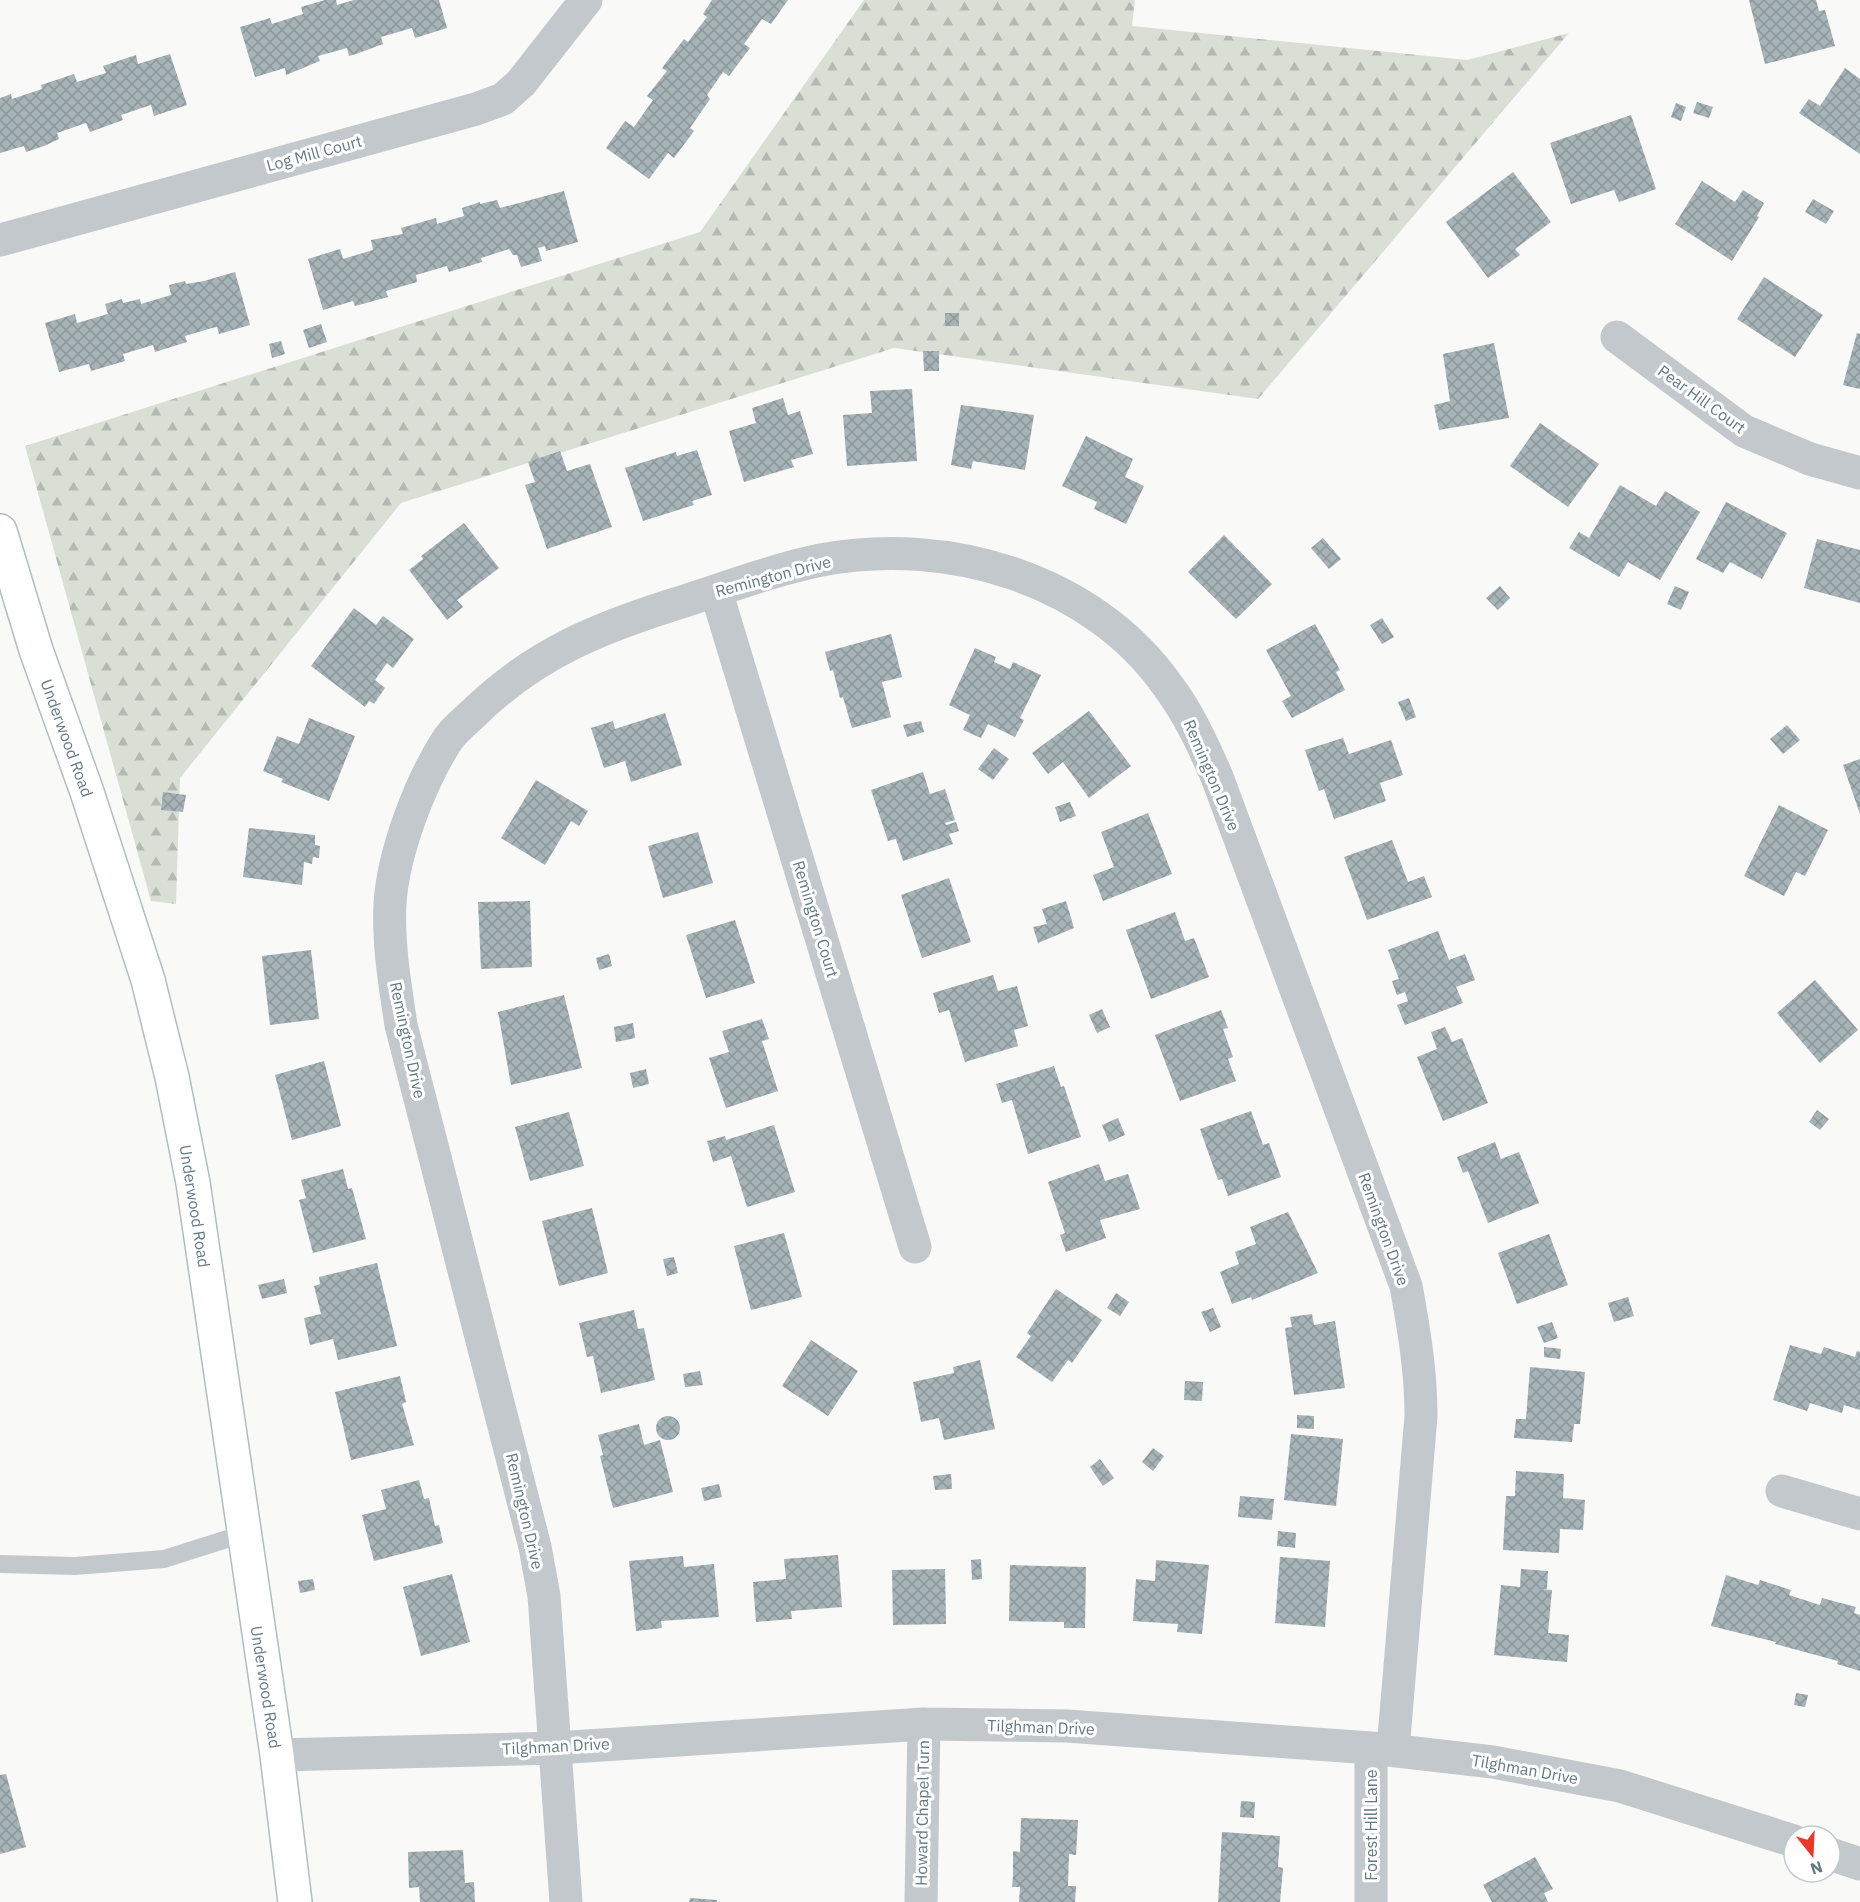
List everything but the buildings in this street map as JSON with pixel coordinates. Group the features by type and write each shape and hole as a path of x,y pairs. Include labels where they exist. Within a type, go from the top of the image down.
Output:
{"street":[{"name":"Log Mill Court","path":"0,240 476,109 503,99 521,83 586,0"},
{"name":"Pear Hill Court","path":"1617,337 1744,431 1810,459 1860,473"},
{"name":"Underwood Road","path":"0,531 36,650 87,792 148,980 172,1077 193,1183 277,1755 295,1902"},
{"name":"Remington Drive","path":"566,1902 544,1596 535,1547 401,1025 392,963 390,902 404,836 425,781 450,736 486,701 548,655 600,629 716,591 820,561 884,552 947,556 1013,572 1074,600 1128,640 1167,684 1194,726 1217,777 1406,1286 1421,1376 1421,1416 1382,1749"},
{"name":"Remington Court","path":"716,591 915,1247"},
{"path":"1782,1491 1860,1514"},
{"name":"Tilghman Drive","path":"277,1755 556,1748 924,1724 1067,1726 1382,1749 1492,1762 1620,1786 1782,1837"},
{"name":"Howard Chapel Turn","path":"921,1902 924,1724"},
{"name":"Forest Hill Lane","path":"1371,1902 1382,1749"},
{"path":"1842,1858 1860,1864"}],"lane":[{"path":"0,1564 75,1566 164,1559 243,1534"}],"green space":[{"path":"864,0 1135,0 1132,26 1467,60 1569,33 1258,399 894,348 401,503 180,778 176,904 151,901 25,446 700,232"}]}
